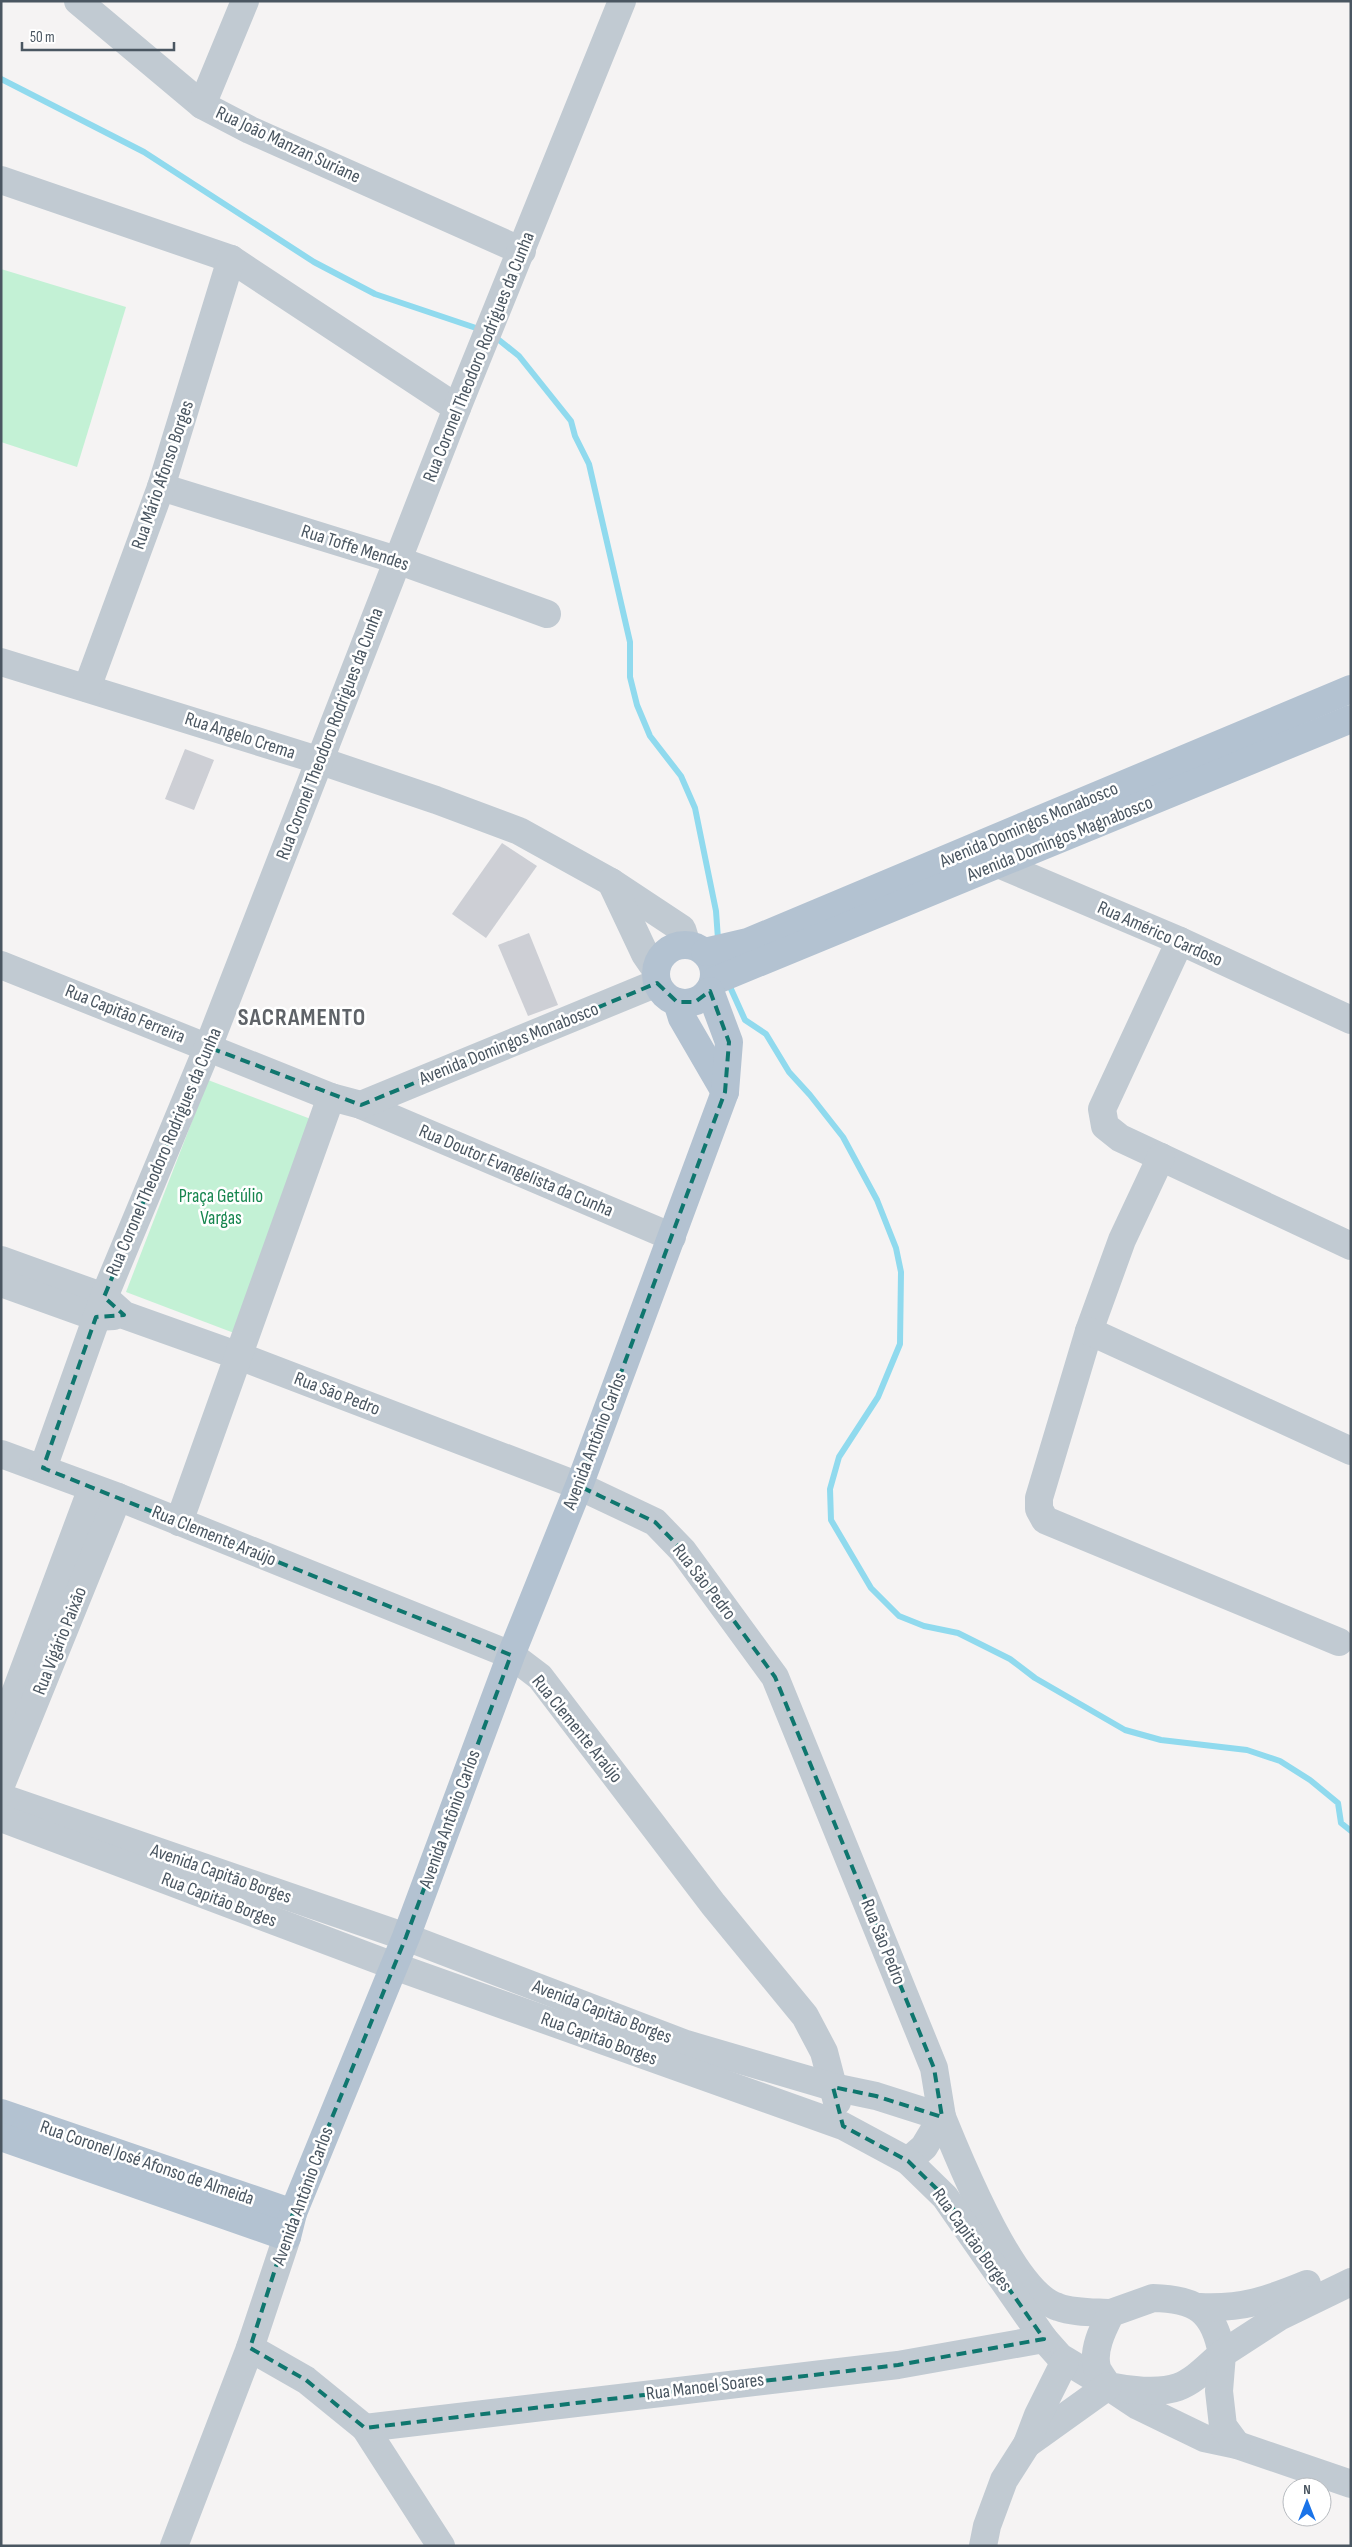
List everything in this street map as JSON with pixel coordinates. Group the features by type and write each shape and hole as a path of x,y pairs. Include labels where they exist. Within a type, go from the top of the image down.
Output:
{"main road":[{"name":"Avenida Domingos Monabosco","path":"696,949 748,942 1351,689"},
{"name":"Avenida Domingos Magnabosco","path":"712,986 999,864 1351,720"},
{"path":"678,946 696,949 714,965 712,986 695,1002 677,1002 662,992 657,977 664,954 678,946"},
{"name":"Avenida Antônio Carlos","path":"290,2225 406,1937 511,1655 579,1486 725,1092 729,1042 712,986"},
{"path":"677,1002 682,1018 725,1092"},
{"name":"Rua Coronel José Afonso de Almeida","path":"1,2113 121,2166 290,2225"},
{"name":"Rua Coronel José Afonso de Almeida","path":"1,2137 121,2166"}],"street":[{"name":"Rua João Manzan Suriane","path":"78,1 202,105 250,130 522,251"},
{"path":"202,105 245,1"},
{"name":"Rua Coronel Theodoro Rodrigues da Cunha","path":"43,1468 108,1310 456,408 522,251 622,1"},
{"path":"1,180 231,260 456,408"},
{"name":"Rua Mário Afonso Borges","path":"87,688 161,487 231,260"},
{"name":"Rua Toffe Mendes","path":"161,487 397,560 547,614"},
{"name":"Rua Angelo Crema","path":"1,662 321,761 436,800 519,832 611,882 682,928 696,949"},
{"name":"Rua Américo Cardoso","path":"967,851 1180,941 1351,1020"},
{"path":"611,882 657,977"},
{"path":"1180,941 1102,1109 1105,1126 1112,1133 1161,1157 1351,1246"},
{"name":"Rua Capitão Ferreira","path":"1,965 331,1097 361,1106"},
{"name":"Avenida Domingos Monabosco","path":"361,1106 657,977"},
{"path":"179,1522 331,1097"},
{"name":"Rua Doutor Evangelista da Cunha","path":"361,1106 672,1237"},
{"path":"1161,1157 1122,1240 1089,1331 1039,1498 1039,1509 1045,1520 1339,1642"},
{"path":"1,1260 108,1310"},
{"path":"1,1283 108,1310"},
{"name":"Rua São Pedro","path":"108,1310 239,1356 579,1486 655,1522 683,1551 775,1677 934,2068 942,2117"},
{"path":"1089,1331 1351,1451"},
{"name":"Rua Clemente Araújo","path":"1,1454 118,1497 511,1655 540,1677 713,1904 805,2016 824,2052 843,2126"},
{"name":"Rua Vigário Paixão","path":"1,1731 92,1488"},
{"name":"Rua Vigário Paixão","path":"2,1800 118,1497"},
{"name":"Avenida Capitão Borges","path":"2,1800 406,1937 686,2044 834,2087 876,2096 942,2117"},
{"name":"Rua Capitão Borges","path":"2,1800 394,1966 843,2126 908,2161 945,2197 1044,2339 1065,2361 1138,2406 1204,2438 1236,2444 1351,2484"},
{"path":"908,2161 924,2147 942,2117"},
{"path":"942,2117 989,2223 1008,2258 1034,2290 1056,2307 1111,2313 1153,2298 1176,2299 1200,2307 1229,2309 1270,2300 1351,2267"},
{"name":"Avenida Antônio Carlos","path":"179,2543 250,2348 290,2225"},
{"path":"1111,2313 1102,2333 1096,2354 1097,2369 1108,2386 1128,2391 1178,2387 1194,2378 1222,2354 1279,2317 1351,2282"},
{"path":"1200,2307 1214,2323 1222,2354 1219,2391 1223,2426 1236,2444"},
{"name":"Rua Manoel Soares","path":"365,2428 898,2365 1044,2339"},
{"path":"250,2348 306,2380 365,2428 441,2546"},
{"path":"983,2546 986,2526 1004,2480 1027,2444 1038,2414 1065,2361"},
{"path":"1027,2444 1108,2386"}],"highlighted area":[{"path":"657,983 677,1002 695,1002 710,991 729,1042 725,1092 579,1486 655,1522 683,1551 775,1677 934,2068 942,2117 876,2096 833,2087 843,2126 908,2161 945,2197 1044,2339 898,2365 365,2428 306,2380 250,2348 293,2213 406,1937 511,1655 43,1468 96,1317 124,1315 104,1297 208,1047 361,1105"}],"green space":[{"path":"1,269 126,307 77,467 1,442"},
{"name":"Praça Getúlio Vargas","path":"208,1080 316,1121 234,1333 126,1292"}],"building":[{"path":"185,749 214,760 194,810 165,799"},
{"path":"502,843 537,866 486,938 452,914"},
{"path":"529,933 558,1005 528,1016 498,945"}],"waterway":[{"path":"1,79 144,152 314,262 375,294 476,328"},
{"path":"494,336 519,356 571,421 575,436 589,464 630,642 630,677 637,705 650,736 681,776 695,808 716,911 718,939"},
{"path":"731,989 745,1020 766,1034 789,1072 843,1137 877,1200 896,1248 901,1272 900,1344 878,1397 839,1457 830,1489 831,1520 871,1588 899,1616 924,1626 958,1633 1010,1659 1035,1678 1125,1730 1161,1740 1247,1750 1280,1761 1310,1780 1338,1803 1341,1823 1351,1831"}],"district":[{"name":"SACRAMENTO","path":"302,1017"}]}
